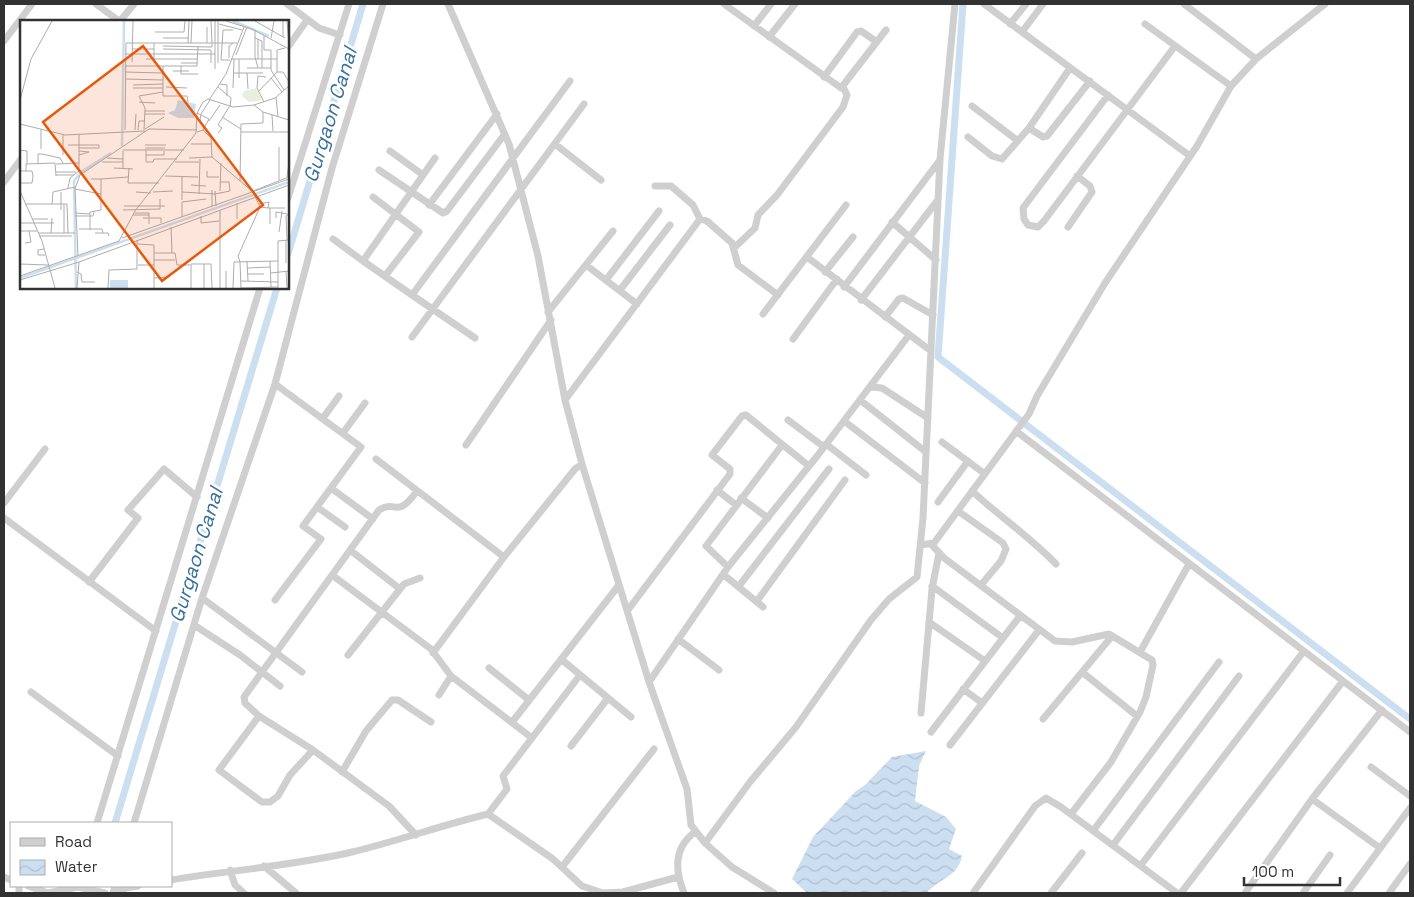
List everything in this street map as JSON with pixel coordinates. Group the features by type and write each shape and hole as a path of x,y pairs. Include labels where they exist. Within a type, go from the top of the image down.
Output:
{"street":[{"path":"4,41 32,4"},
{"path":"96,4 119,20"},
{"path":"121,20 134,4"},
{"path":"287,4 325,31 340,35"},
{"path":"289,195 349,4"},
{"path":"134,822 202,598 275,384 332,168 383,4"},
{"path":"448,4 498,114 512,158 538,256 565,400 582,464 649,682 687,789 691,824 695,832 705,843 732,867 774,893"},
{"path":"724,4 837,87 843,87"},
{"path":"754,26 771,4"},
{"path":"769,37 795,4"},
{"path":"705,843 750,782 796,727 871,620 890,599 913,583 917,577 927,545 926,452 940,159 955,4"},
{"path":"984,4 1190,156"},
{"path":"1010,24 1026,4"},
{"path":"1022,32 1043,4"},
{"path":"1184,4 1256,59"},
{"path":"927,545 948,526 984,474 1026,419 1105,283 1190,156 1231,86 1256,59 1326,4"},
{"path":"289,46 307,20"},
{"path":"1145,24 1231,86"},
{"path":"843,87 886,30"},
{"path":"824,77 859,31 877,42"},
{"path":"1108,95 1023,208 1026,222 1034,227 1040,225 1175,46"},
{"path":"968,137 999,159 1004,158 1029,128 1070,68"},
{"path":"412,295 570,80"},
{"path":"1029,128 1042,137 1048,136 1090,81"},
{"path":"734,248 755,228 758,215 776,195 843,107 847,95 843,87"},
{"path":"412,337 584,104"},
{"path":"972,106 1018,141"},
{"path":"429,205 498,114"},
{"path":"379,170 410,193 443,213 447,211 504,134"},
{"path":"555,144 601,180"},
{"path":"390,151 424,175"},
{"path":"363,260 436,158"},
{"path":"844,287 940,159"},
{"path":"4,182 20,160"},
{"path":"1068,227 1092,192 1090,186 1077,176"},
{"path":"655,186 671,186 693,205 700,219 707,221 734,248 738,265 778,295"},
{"path":"372,197 416,228 419,235 385,276"},
{"path":"862,300 938,200"},
{"path":"763,314 846,205"},
{"path":"606,280 659,211"},
{"path":"565,400 700,219"},
{"path":"892,222 936,260"},
{"path":"620,290 670,225"},
{"path":"548,312 612,231"},
{"path":"825,272 853,237"},
{"path":"333,240 475,338"},
{"path":"807,257 837,279 844,287 931,351"},
{"path":"586,265 637,304"},
{"path":"793,339 837,279"},
{"path":"97,822 260,289"},
{"path":"885,317 899,299 903,298 933,315"},
{"path":"466,445 551,320"},
{"path":"649,682 728,567 825,446 909,335"},
{"path":"275,384 361,447 303,526 322,540 276,600"},
{"path":"870,387 882,388 928,418"},
{"path":"323,418 339,396"},
{"path":"860,400 926,452"},
{"path":"343,433 365,403"},
{"path":"628,610 731,471 713,457 712,454 742,416 746,416 809,466"},
{"path":"788,420 866,475"},
{"path":"844,421 925,483"},
{"path":"1018,430 1189,564 1410,732"},
{"path":"942,442 984,474"},
{"path":"728,567 706,546 782,444"},
{"path":"4,503 45,449"},
{"path":"376,459 504,557"},
{"path":"938,502 968,461"},
{"path":"433,654 504,557 575,468 582,464"},
{"path":"89,582 138,518 128,510 164,469 197,497"},
{"path":"739,586 829,469"},
{"path":"757,601 845,480"},
{"path":"331,488 373,519"},
{"path":"716,490 736,505"},
{"path":"416,491 406,505 400,508 384,507 373,519 244,697 244,703 259,716 313,750 389,806 416,835"},
{"path":"972,491 1000,516 1032,540 1056,564"},
{"path":"741,498 768,518"},
{"path":"317,507 345,527"},
{"path":"958,511 1003,543 1006,549 1001,561 982,585"},
{"path":"4,518 156,631"},
{"path":"927,545 1055,641 1072,642 1103,634 1112,636 1148,656 1153,665 1146,697 1137,716 1111,762 1071,814"},
{"path":"350,550 400,588"},
{"path":"921,713 932,586 938,553"},
{"path":"1140,652 1189,564"},
{"path":"332,575 383,612 433,654 451,676 513,721 532,738"},
{"path":"724,575 763,607"},
{"path":"348,656 400,588 404,584 420,578"},
{"path":"513,721 619,585"},
{"path":"932,586 1003,638"},
{"path":"202,598 302,672"},
{"path":"931,732 1020,616"},
{"path":"929,622 985,661"},
{"path":"194,625 280,686"},
{"path":"950,745 1038,630"},
{"path":"1043,719 1112,636"},
{"path":"678,639 719,670"},
{"path":"1141,865 1304,651"},
{"path":"561,659 631,717"},
{"path":"1093,830 1219,662"},
{"path":"489,668 529,700"},
{"path":"1082,672 1137,716"},
{"path":"172,880 230,870 280,866 351,852 488,814 508,789 504,776 580,675"},
{"path":"439,695 451,676"},
{"path":"1113,845 1239,676"},
{"path":"973,893 1041,800 1051,800 1179,893 1343,681"},
{"path":"963,689 982,703"},
{"path":"30,692 118,756"},
{"path":"571,746 608,698"},
{"path":"342,772 366,731 392,700 398,700 431,722"},
{"path":"1245,893 1312,799 1382,710"},
{"path":"259,716 219,770 262,802 270,802 278,796 290,775 313,750"},
{"path":"562,867 654,749"},
{"path":"1371,767 1410,796"},
{"path":"1312,799 1380,848"},
{"path":"1347,893 1410,808"},
{"path":"488,814 562,867 582,886 603,893 633,892 678,877"},
{"path":"684,893 678,877 678,854 687,838 695,832"},
{"path":"1050,893 1082,853"},
{"path":"1302,893 1330,855"},
{"path":"1388,893 1410,864"},
{"path":"264,866 296,893"},
{"path":"230,870 235,886 244,893"},
{"path":"31,887 48,893 77,889 90,889 105,893"},
{"path":"114,893 126,891"}],"water":[{"path":"926,751 919,766 915,801 946,817 956,829 949,849 962,856 960,863 952,873 927,893 807,893 792,879 813,837 856,791 865,785 892,757"}],"waterway":[{"name":"Gurgaon Canal","path":"289,251 363,4"},
{"path":"963,4 938,357 1410,719"},
{"name":"Gurgaon Canal","path":"115,822 277,289"}]}
